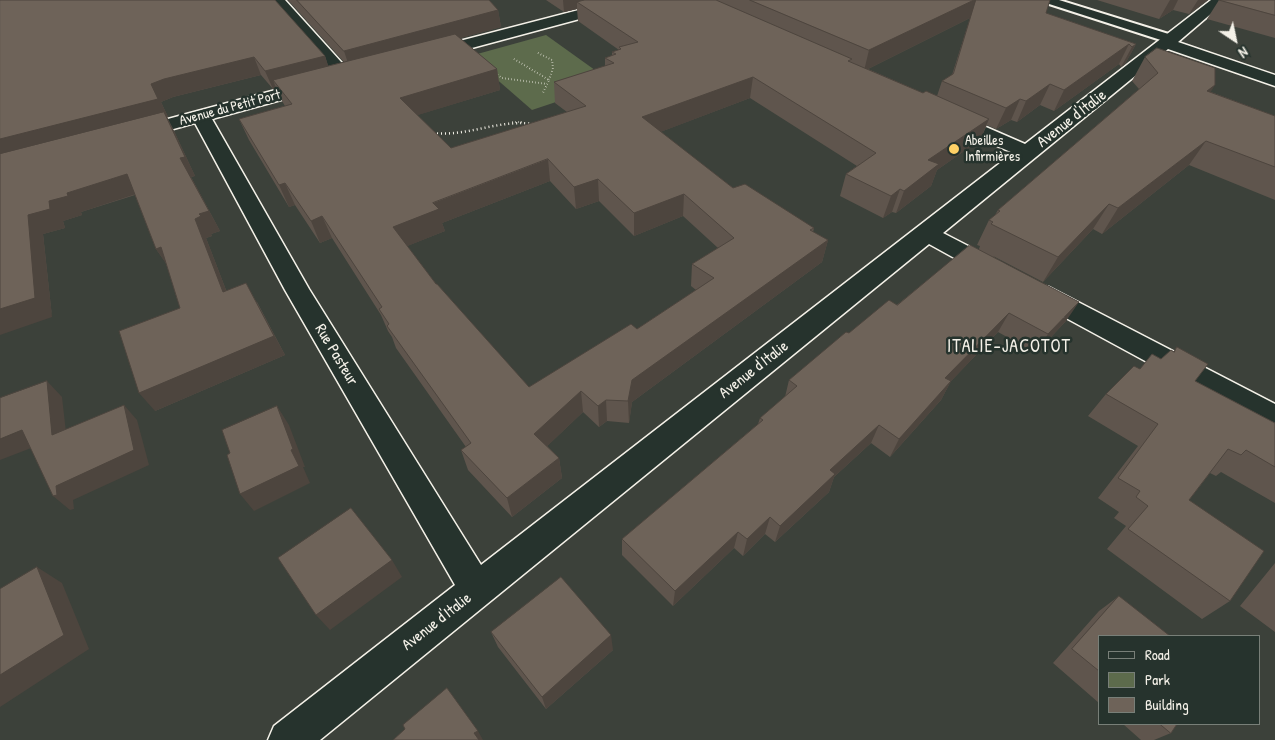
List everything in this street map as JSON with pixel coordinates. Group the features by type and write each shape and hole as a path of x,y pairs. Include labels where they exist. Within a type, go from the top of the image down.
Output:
{"street":[{"path":"277,0 345,77"},
{"path":"411,60 634,0"},
{"name":"Avenue d'Italie","path":"288,740 1220,0"},
{"path":"1169,41 1275,81"},
{"name":"Avenue du Petit Port","path":"116,138 363,72"},
{"path":"938,113 1028,154"},
{"name":"Rue Pasteur","path":"202,116 297,290 478,590"},
{"path":"927,234 1275,418"}],"lane":[{"path":"1047,0 1169,41"}],"path":[{"path":"488,39 549,80"},
{"path":"543,93 549,80 553,68 552,60 544,55 535,52 503,50 491,61 493,72 502,78 547,84"},
{"path":"428,132 438,134 451,133 516,122 535,125"}],"green space":[{"path":"546,35 613,83 532,110 470,56"}],"building":[{"path":"0,0 275,0 325,56 265,71 254,57 164,79 151,84 158,99 0,139"},
{"path":"297,0 489,0 498,10 344,51"},
{"path":"585,0 716,0 852,59 848,61 923,93 926,91 989,119 928,160 939,164 904,191 900,189 891,196 846,174 876,153 753,77 642,117 733,188 745,184 814,228 810,230 828,240 632,380 628,401 606,400 598,406 581,391 534,434 559,458 507,498 461,450 471,443 387,326 389,324 379,309 382,307 322,216 311,221 285,183 279,185 239,119 292,104 273,80 455,34 497,69 400,98 451,148 586,106 554,82 614,63 605,58 616,54 612,52 621,49 619,47 638,42 577,2","holes":["548,159 574,187 598,179 634,213 684,194 734,238 692,264 714,278 637,329 631,324 529,387 436,284 393,227 439,209 433,203"]},
{"path":"750,0 974,0 869,50"},
{"path":"976,0 1050,0 1046,13 1136,44 1132,47 1129,44 1064,90 1050,84 1026,101 1020,99 1006,108 942,81 953,74"},
{"path":"1219,0 1275,0 1275,15"},
{"path":"1157,48 1215,68 1215,85 1207,91 1275,116 1275,167 1206,141 1118,208 1109,204 1058,257 991,224 993,222 989,220 1000,211 998,210 1158,73 1145,57"},
{"path":"164,112 185,157 180,158 209,211 199,214 201,216 195,219 223,292 246,283 274,336 139,393 119,331 180,308 161,247 156,249 127,174 67,193 68,196 49,201 50,209 28,215 35,298 0,309 0,154"},
{"path":"970,245 1079,302 1048,334 1009,313 945,378 951,381 899,439 879,425 830,470 835,474 780,526 770,517 747,539 738,532 675,591 622,539 763,420 760,418 797,386 789,380 846,332 849,333 889,300 897,305"},
{"path":"1177,347 1208,364 1195,381 1275,423 1275,467 1246,450 1241,455 1228,449 1189,500 1264,551 1230,601 1128,529 1148,506 1136,497 1140,491 1118,478 1158,424 1106,394 1134,366 1140,369 1152,354 1161,359 1171,350 1174,352"},
{"path":"47,381 52,435 124,405 134,450 56,486 57,495 53,496 22,430 0,439 0,398"},
{"path":"277,406 293,449 291,450 299,466 240,494 227,455 230,453 222,430"},
{"path":"351,508 392,560 316,615 278,558"},
{"path":"37,567 64,635 0,675 0,589"},
{"path":"561,577 611,635 542,697 491,632"},
{"path":"1119,596 1169,635 1098,635 1098,670 1072,649"},
{"path":"447,688 478,731 474,733 479,740 393,740 405,729 403,725"},
{"path":"1161,725 1176,725 1171,733"}],"place":[{"name":"Abeilles Infirmières","path":"954,149"}],"district":[{"name":"ITALIE-JACOTOT","path":"1009,347"}]}
